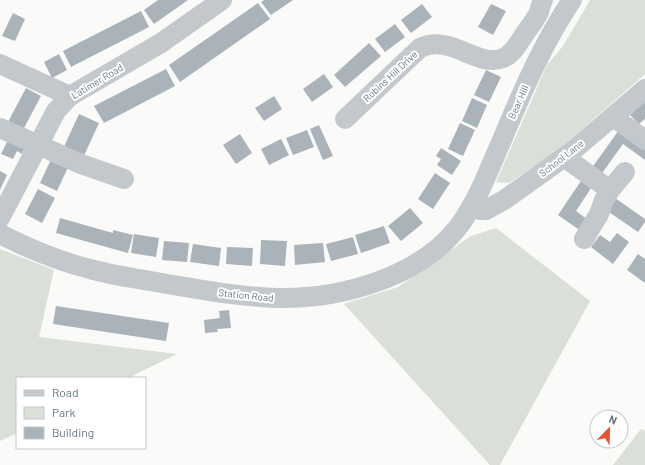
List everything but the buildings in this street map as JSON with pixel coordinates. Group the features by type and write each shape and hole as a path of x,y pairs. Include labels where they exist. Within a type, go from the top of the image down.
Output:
{"street":[{"name":"Latimer Road","path":"0,218 56,111 70,96 161,43 222,0"},
{"name":"Bear Hill","path":"471,207 528,80 557,23 572,0"},
{"path":"541,6 557,23"},
{"name":"Robins Hill Drive","path":"345,119 420,48 424,46 434,44 445,45 485,59 498,60 504,58 510,54 541,6"},
{"path":"0,64 70,96"},
{"name":"School Lane","path":"471,207 480,210 491,208 510,196 564,157 645,89"},
{"path":"613,117 645,140"},
{"path":"0,128 81,164 124,179"},
{"path":"564,157 610,190"},
{"path":"584,239 599,214 604,200 610,190 625,172"},
{"name":"Station Road","path":"0,234 52,258 97,271 227,294 278,298 300,298 356,288 388,278 412,267 434,252 458,227 471,207"}],"green space":[{"path":"590,0 645,0 645,74 556,152 509,183 496,182 547,65 563,46"},
{"path":"496,228 590,301 500,465 490,465 344,304 398,287 471,236"},
{"path":"0,249 54,270 39,337 177,354 130,377 16,377 16,433 0,441"},
{"path":"641,429 645,431 645,465 613,465 625,449 629,449 629,444"}]}
